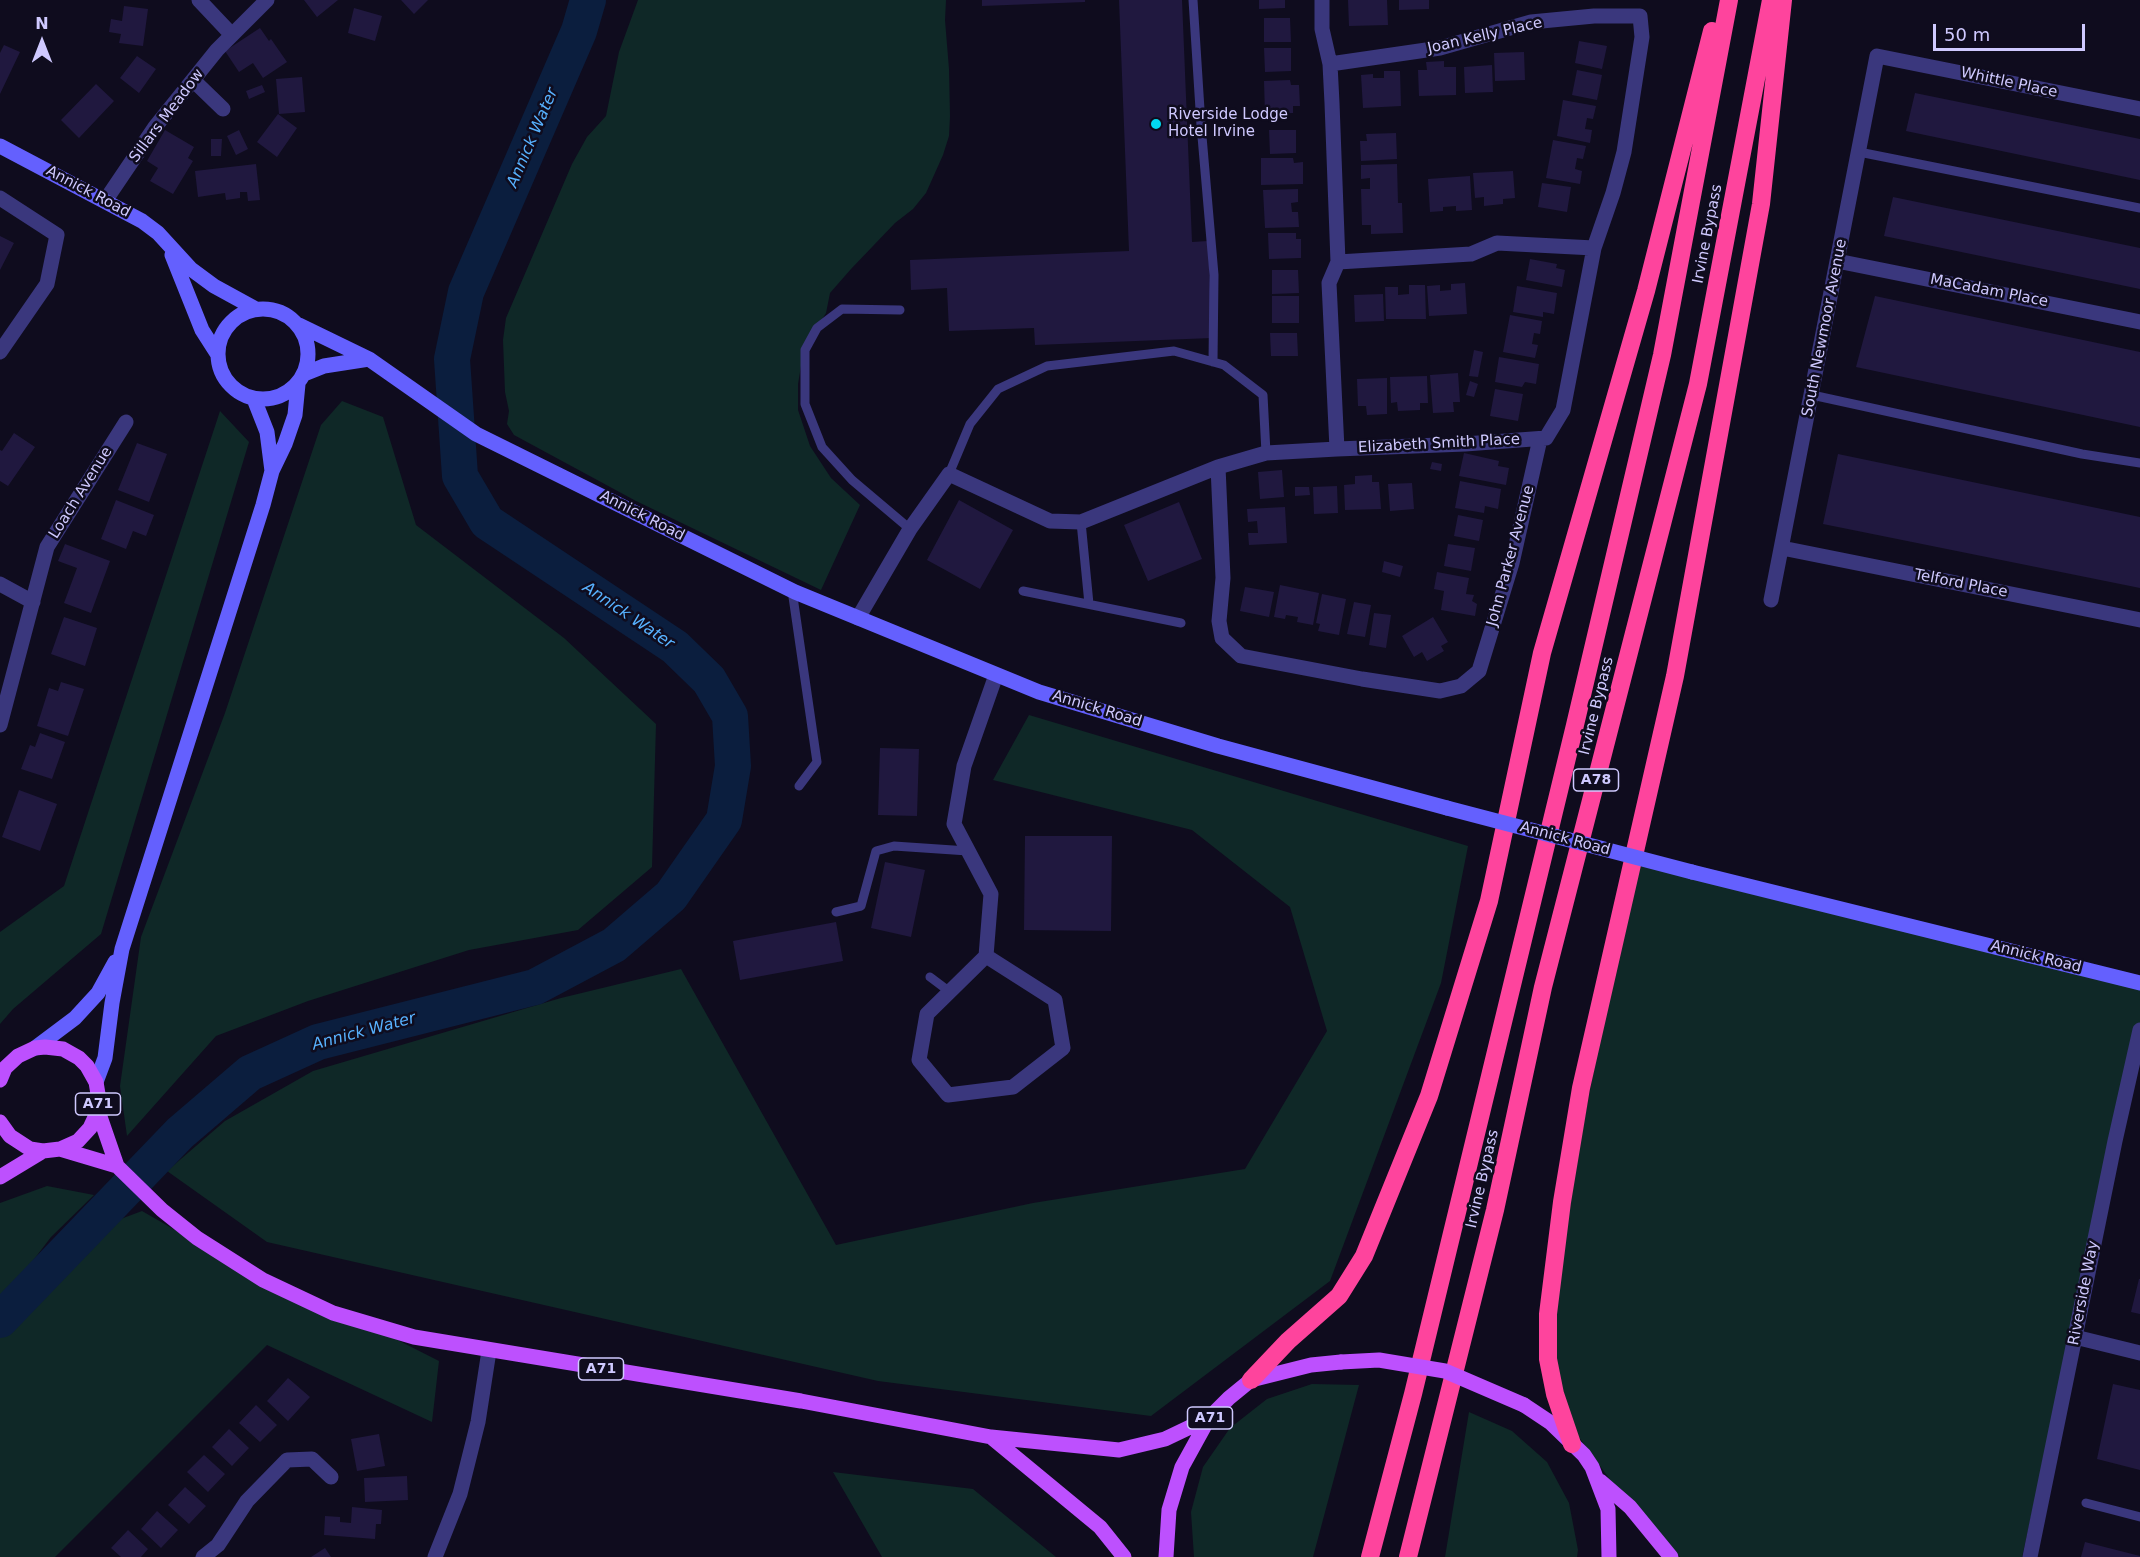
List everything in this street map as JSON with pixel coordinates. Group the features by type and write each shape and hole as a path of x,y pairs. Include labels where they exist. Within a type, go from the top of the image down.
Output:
{"highway":[{"path":"1251,1380 1288,1341 1339,1296 1364,1256 1429,1096 1489,901 1542,653 1646,291 1720,0"},
{"name":"Irvine Bypass","path":"1370,1557 1421,1359 1662,355 1729,0"},
{"name":"Irvine Bypass","path":"1408,1557 1495,1210 1543,987 1698,384 1771,0"},
{"path":"1572,1444 1555,1394 1548,1359 1548,1314 1562,1202 1581,1088 1675,676 1761,204 1783,0"}],"main road":[{"name":"Annick Road","path":"0,146 142,221 158,232 191,269 214,286 256,309"},
{"name":"Annick Road","path":"169,247 202,330 218,356"},
{"path":"96,1082 105,1058 122,949 272,471 295,415 301,379 309,358 308,342 299,325 284,313 268,308 256,309 238,316 225,329 219,343 218,356 221,371 229,383 241,393 254,399 281,396 301,379 324,366 369,359"},
{"name":"Annick Road","path":"299,325 369,359 476,434 792,590 1039,692 1218,746 1447,808 1692,872 2140,983"},
{"path":"254,399 267,432 272,471"},
{"path":"0,1080 5,1068 18,1056 35,1048 75,1018 98,993 122,949"},
{"name":"A71","path":"0,1122 10,1136 19,1143 30,1149 43,1151 60,1149 78,1141 90,1128 98,1111 99,1100 96,1082 87,1066 79,1058 63,1049 35,1048"},
{"name":"A71","path":"98,1111 117,1166 162,1210 197,1238 262,1280 333,1313 414,1337 801,1401 991,1437 1119,1450 1165,1439 1209,1418"},
{"name":"A71","path":"60,1149 117,1166"},
{"name":"A71","path":"0,1177 43,1151"},
{"name":"A71","path":"1166,1557 1169,1510 1182,1467 1209,1418 1229,1398 1251,1380 1311,1365 1378,1360 1445,1371 1524,1405 1551,1423 1584,1455 1597,1479 1608,1509 1609,1557"},
{"name":"A71","path":"991,1437 1100,1527 1124,1557"},
{"name":"A71","path":"1597,1479 1630,1508 1671,1557"}],"street":[{"path":"199,0 232,34"},
{"name":"Sillars Meadow","path":"105,201 155,128 217,50 267,0"},
{"path":"1322,0 1322,29 1329,63 1338,262 1329,283 1337,449"},
{"name":"Joan Kelly Place","path":"1329,63 1440,48 1531,22 1594,16 1640,16"},
{"name":"John Parker Avenue","path":"1218,467 1223,578 1219,621 1222,638 1241,656 1440,691 1461,686 1479,671 1512,563 1540,439 1546,438 1563,410 1594,248 1624,152 1642,37 1640,16"},
{"name":"Whittle Place","path":"1877,56 2140,109"},
{"name":"South Newmoor Avenue","path":"1771,600 1877,56"},
{"path":"193,80 223,109"},
{"path":"0,198 57,235 47,284 0,352"},
{"path":"1338,262 1471,254 1497,243 1594,248"},
{"name":"MaCadam Place","path":"1838,261 2140,322"},
{"name":"Loach Avenue","path":"0,725 47,547 126,422"},
{"name":"Elizabeth Smith Place","path":"1081,522 1218,467 1266,453 1540,439"},
{"path":"858,618 910,529 949,474 1050,521 1081,522"},
{"name":"Telford Place","path":"1782,548 2140,620"},
{"path":"0,584 33,602"},
{"path":"986,956 1055,1000 1063,1048 1013,1087 948,1095 919,1060 927,1014 986,956 991,894 954,824 964,766 996,675"},
{"name":"Riverside Way","path":"2030,1557 2140,1030"},
{"path":"2075,1337 2140,1353"},
{"path":"435,1557 460,1494 478,1422 489,1350"},
{"path":"203,1557 218,1545 247,1501 287,1460 312,1459 331,1477"}],"lane":[{"path":"1193,0 1214,275 1213,362"},
{"path":"1859,152 2140,208"},
{"path":"900,310 842,309 817,328 805,350 805,404 822,447 852,480 910,529"},
{"path":"949,474 970,424 998,389 1047,366 1174,351 1224,364 1263,395 1266,453"},
{"path":"1812,394 2082,454 2140,463"},
{"path":"1081,522 1089,604"},
{"path":"792,590 817,762 799,786"},
{"path":"1023,591 1181,623"},
{"path":"836,912 861,906 876,851 894,846 968,851"},
{"path":"930,977 950,992"},
{"path":"2086,1503 2140,1517"}],"green space":[{"path":"638,0 946,0 950,116 949,136 943,155 926,193 913,209 895,223 830,293 826,313 812,335 802,360 798,384 798,410 810,446 831,478 860,505 821,590 636,501 514,435 507,424 509,411 505,392 503,340 506,318 572,164 587,137 606,116 619,52"},
{"path":"342,401 383,417 416,525 564,638 656,724 652,867 578,930 469,950 308,1001 216,1036 127,1136 120,1086 141,937 225,713 321,425"},
{"path":"220,411 249,442 101,934 13,1009 0,1024 0,932 64,886"},
{"path":"1029,715 1468,846 1441,983 1330,1281 1151,1416 878,1381 267,1242 167,1171 225,1121 313,1071 561,998 681,969 836,1245 1033,1203 1245,1169 1327,1031 1290,907 1192,830 993,780"},
{"path":"1635,858 2140,983 2140,1031 2022,1557 1680,1557 1630,1507 1562,1414 1550,1297"},
{"path":"47,1186 94,1195 51,1237 16,1283 0,1299 0,1203"},
{"path":"142,1211 262,1280 362,1322 439,1361 432,1422 267,1345 55,1557 0,1557 0,1320 86,1232"},
{"path":"1312,1384 1359,1385 1313,1557 1194,1557 1191,1512 1203,1467 1230,1428 1267,1399"},
{"path":"1469,1412 1512,1431 1547,1462 1569,1503 1578,1550 1577,1557 1445,1557"},
{"path":"833,1472 973,1489 1056,1557 882,1557"}],"building":[{"path":"304,0 338,0 317,17"},
{"path":"401,0 428,0 414,14"},
{"path":"982,0 1085,0 1085,2 982,6"},
{"name":"Riverside Lodge Hotel Irvine","path":"1119,0 1182,0 1192,242 1208,241 1212,338 1035,345 1034,328 949,331 947,288 911,290 910,260 1129,251"},
{"path":"1259,0 1285,0 1285,8 1259,9"},
{"path":"1348,0 1387,0 1388,25 1349,26"},
{"path":"1399,0 1429,0 1429,9 1399,10"},
{"path":"124,6 148,9 143,46 119,43 121,34 109,32 111,19 122,21"},
{"path":"354,8 382,16 375,41 348,33"},
{"path":"1264,18 1290,18 1291,42 1264,42"},
{"path":"260,28 287,62 263,78 253,63 239,72 225,51"},
{"path":"1579,41 1607,46 1602,69 1575,63"},
{"path":"4,45 20,52 0,94 0,53"},
{"path":"1264,48 1291,48 1291,71 1265,72"},
{"path":"1524,52 1525,80 1495,81 1494,53"},
{"path":"137,56 156,69 139,93 120,78"},
{"path":"1444,61 1444,67 1456,67 1456,95 1419,96 1418,70 1427,70 1426,62"},
{"path":"1492,65 1493,92 1465,93 1464,67"},
{"path":"1577,70 1602,75 1597,100 1572,95"},
{"path":"1384,71 1400,71 1401,106 1363,108 1361,75 1373,74 1373,78 1384,78"},
{"path":"302,77 305,112 279,114 276,79"},
{"path":"1290,80 1291,85 1299,85 1300,106 1293,106 1293,113 1265,114 1264,81"},
{"path":"96,84 114,101 79,138 61,120"},
{"path":"262,85 265,92 249,99 246,91"},
{"path":"1915,93 2140,139 2140,180 1906,131"},
{"path":"1563,100 1596,106 1593,119 1587,118 1585,129 1592,130 1590,143 1557,136"},
{"path":"278,114 297,128 277,157 257,142"},
{"path":"165,130 194,147 188,158 193,161 173,194 150,181 158,168 147,161"},
{"path":"239,130 248,149 236,155 227,136"},
{"path":"1269,130 1296,130 1296,153 1270,154"},
{"path":"1396,133 1397,159 1361,161 1360,141 1367,141 1366,134"},
{"path":"211,139 222,139 221,156 211,156"},
{"path":"1553,140 1586,146 1583,159 1577,158 1575,169 1582,171 1580,184 1546,178"},
{"path":"1261,158 1293,158 1294,163 1303,162 1303,184 1261,185"},
{"path":"256,164 260,200 248,201 247,192 240,192 240,198 226,200 225,193 198,197 195,171"},
{"path":"1397,164 1398,203 1402,203 1403,233 1371,234 1371,225 1362,225 1361,189 1370,189 1370,178 1361,179 1361,165"},
{"path":"1513,171 1515,198 1503,199 1503,204 1484,206 1484,197 1475,198 1473,173"},
{"path":"1470,176 1472,210 1456,211 1456,206 1443,207 1443,211 1430,212 1428,179"},
{"path":"1542,183 1571,187 1567,212 1538,207"},
{"path":"1298,189 1298,202 1291,203 1292,212 1298,212 1299,227 1265,228 1263,190"},
{"path":"1893,197 2140,248 2140,289 1884,236"},
{"path":"1268,233 1296,233 1296,239 1301,239 1301,258 1269,259"},
{"path":"0,236 14,243 0,270"},
{"path":"1530,259 1557,264 1556,268 1565,270 1562,287 1526,280"},
{"path":"1272,270 1298,270 1299,293 1272,294"},
{"path":"1465,283 1467,314 1429,316 1427,286 1440,285 1440,291 1451,290 1451,284"},
{"path":"1409,285 1425,285 1426,319 1386,319 1385,287 1398,287 1398,295 1409,294"},
{"path":"1517,286 1557,293 1554,314 1543,312 1543,317 1513,312"},
{"path":"1383,294 1384,321 1355,322 1354,295"},
{"path":"1272,296 1299,296 1299,323 1272,323"},
{"path":"1875,296 2140,352 2140,427 1856,367"},
{"path":"1510,315 1542,321 1540,334 1534,333 1532,344 1538,345 1535,358 1503,352"},
{"path":"1270,333 1297,333 1298,356 1271,356"},
{"path":"1474,350 1483,352 1478,377 1469,376"},
{"path":"1499,357 1539,364 1536,384 1525,382 1522,387 1495,382"},
{"path":"1458,373 1460,402 1453,402 1454,412 1433,413 1430,375"},
{"path":"1427,376 1428,403 1420,403 1420,410 1398,411 1397,402 1391,403 1390,377"},
{"path":"1387,378 1387,414 1367,415 1366,406 1358,406 1357,379"},
{"path":"1470,381 1478,384 1474,397 1466,395"},
{"path":"1495,389 1523,394 1518,421 1490,416"},
{"path":"14,433 35,447 8,486 0,481 0,450 2,451"},
{"path":"137,443 167,454 149,502 118,490"},
{"path":"1464,453 1499,461 1498,466 1509,468 1506,485 1459,476"},
{"path":"1838,454 2140,517 2140,588 1823,524"},
{"path":"1432,462 1442,464 1441,471 1430,469"},
{"path":"1282,470 1284,497 1260,499 1258,472"},
{"path":"1372,475 1372,482 1379,482 1381,509 1345,510 1344,485 1355,484 1355,476"},
{"path":"1460,481 1501,489 1498,509 1485,506 1484,513 1455,508"},
{"path":"1412,483 1414,509 1390,511 1388,484"},
{"path":"1337,486 1338,513 1314,514 1313,487"},
{"path":"1295,487 1309,487 1310,495 1295,496"},
{"path":"116,500 154,515 146,536 133,531 126,549 101,539"},
{"path":"959,500 1013,530 980,589 927,560"},
{"path":"1179,502 1202,559 1148,581 1124,525"},
{"path":"1285,507 1287,543 1249,545 1248,533 1258,533 1257,521 1248,522 1247,509"},
{"path":"1458,515 1483,520 1479,541 1454,536"},
{"path":"65,544 110,561 91,613 64,603 77,568 58,561"},
{"path":"1448,544 1475,548 1471,571 1444,566"},
{"path":"1384,561 1403,566 1400,577 1382,572"},
{"path":"1437,572 1469,578 1466,594 1474,595 1472,601 1477,604 1475,616 1441,610 1444,591 1434,589"},
{"path":"1280,585 1319,593 1313,625 1297,622 1298,617 1286,615 1285,619 1274,617"},
{"path":"1245,587 1274,592 1269,617 1240,611"},
{"path":"1322,594 1346,599 1339,635 1318,631 1320,624 1316,623"},
{"path":"1354,602 1371,605 1365,637 1347,634"},
{"path":"1374,613 1391,615 1386,648 1369,645"},
{"path":"64,617 97,628 85,666 51,654"},
{"path":"1433,617 1448,642 1441,646 1444,651 1427,661 1422,652 1414,657 1402,636"},
{"path":"61,682 84,689 68,736 37,726 49,688 58,691"},
{"path":"40,733 65,742 52,779 21,769 30,745 35,747"},
{"path":"880,748 919,749 917,816 878,815"},
{"path":"19,790 57,804 40,851 2,837"},
{"path":"1025,836 1112,836 1111,931 1024,930"},
{"path":"885,862 925,870 911,937 871,928"},
{"path":"836,922 843,961 740,980 733,941"},
{"path":"2140,1279 2140,1314 2131,1312"},
{"path":"288,1378 310,1397 288,1421 267,1401"},
{"path":"2113,1384 2140,1390 2140,1470 2097,1459"},
{"path":"256,1405 277,1425 260,1442 239,1423"},
{"path":"229,1429 249,1448 232,1466 212,1447"},
{"path":"379,1434 385,1466 357,1471 351,1439"},
{"path":"204,1455 225,1474 208,1492 187,1472"},
{"path":"407,1476 408,1500 365,1502 364,1478"},
{"path":"185,1487 206,1506 189,1524 168,1505"},
{"path":"352,1507 382,1510 381,1524 376,1524 375,1539 324,1535 325,1516 340,1517 340,1522 351,1523"},
{"path":"157,1511 178,1530 161,1548 141,1529"},
{"path":"128,1530 148,1549 141,1557 121,1557 111,1548"},
{"path":"2085,1542 2140,1556 2140,1557 2081,1557"},
{"path":"325,1548 331,1557 311,1557"}],"waterway":[{"name":"Annick Water","path":"0,1320 180,1133 250,1073 318,1042 535,987 614,945 671,896 724,820 733,766 730,716 709,680 675,647 487,522 460,476 452,359 466,292 579,31 588,0"}],"place":[{"name":"Riverside Lodge Hotel Irvine","path":"1156,124"}]}
